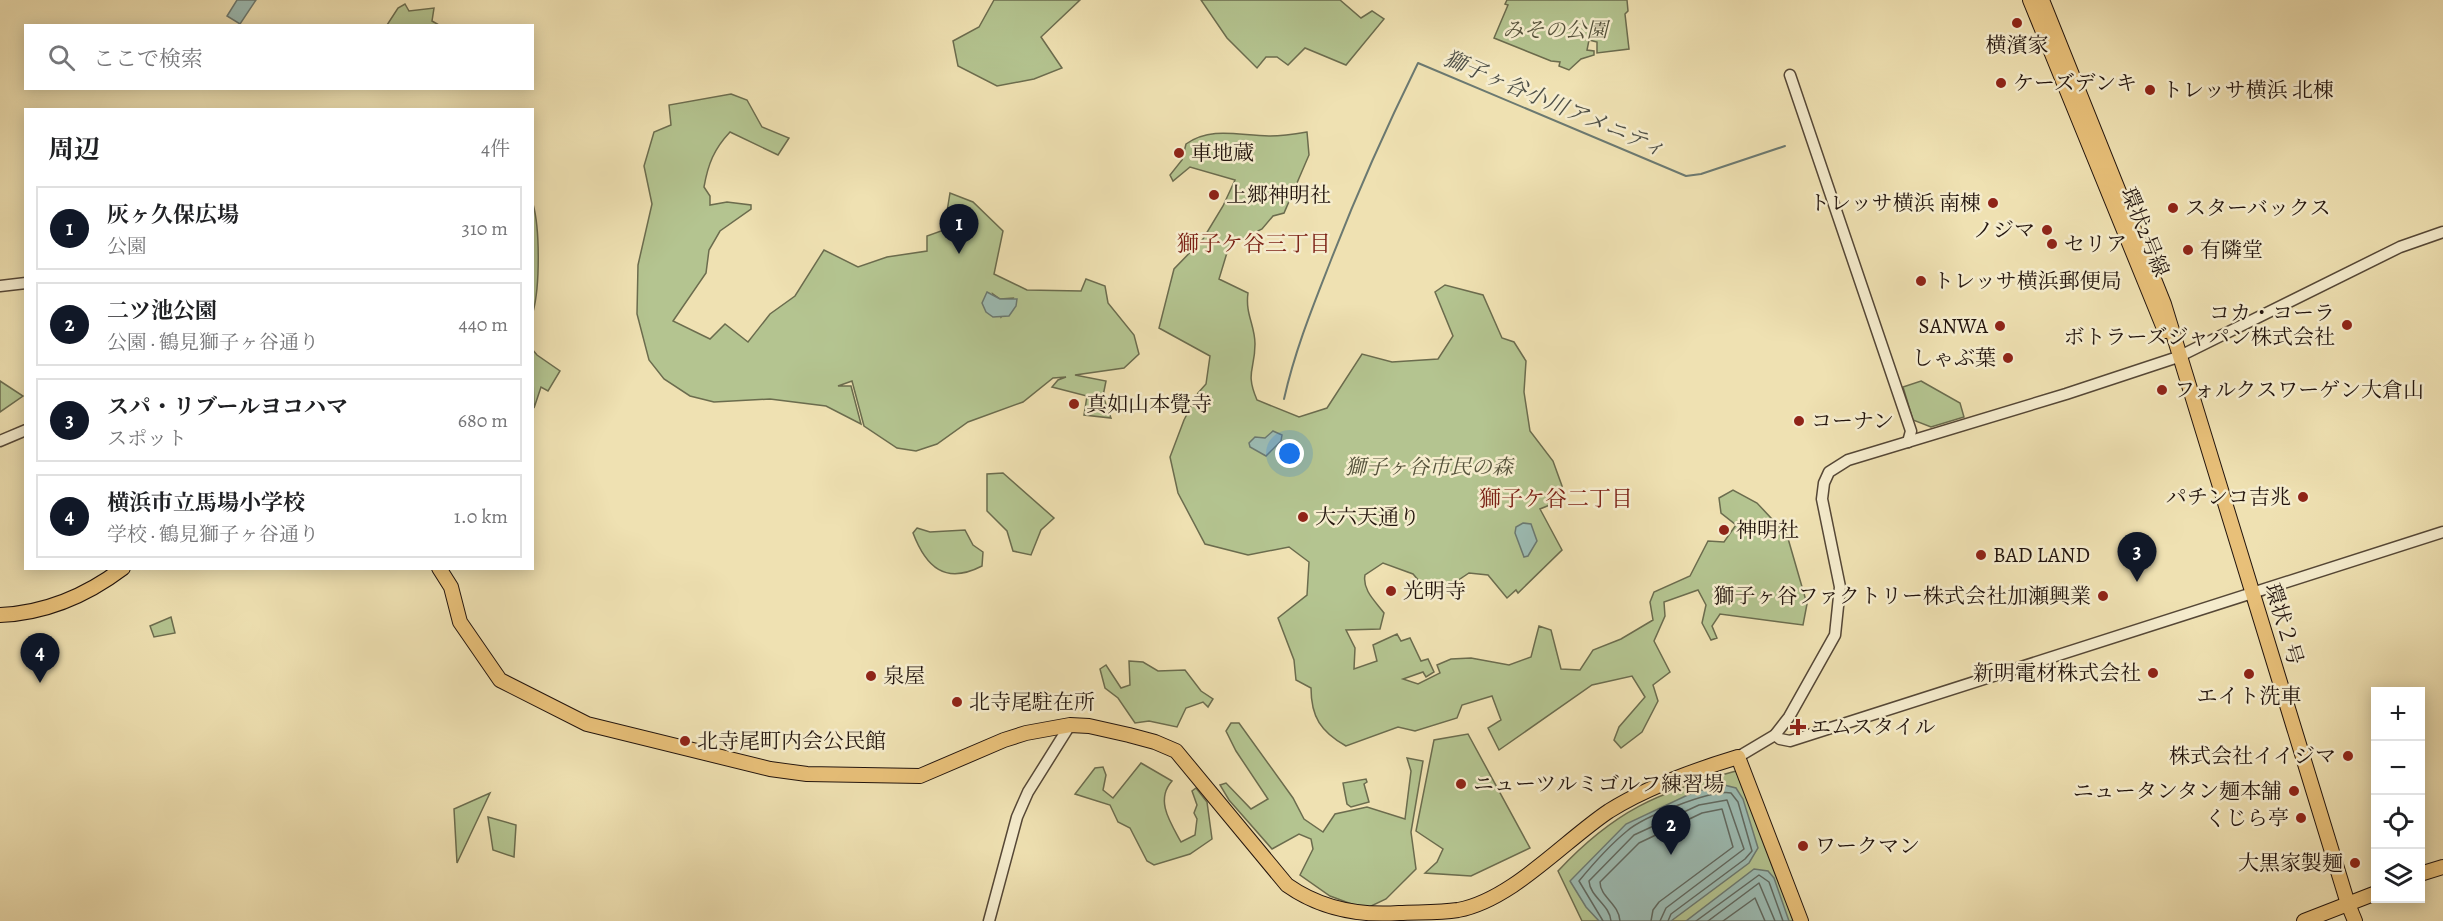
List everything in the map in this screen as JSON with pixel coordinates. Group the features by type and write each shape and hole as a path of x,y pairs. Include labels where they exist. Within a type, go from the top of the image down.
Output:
{"main road":[{"name":"環状2号線","path":"2031,0 2153,308 2178,357"},
{"name":"環状2号線","path":"2042,0 2164,304 2178,357"},
{"name":"環状２号","path":"2178,357 2348,904"},
{"path":"0,615 44,609 69,601 90,591 120,570"},
{"path":"440,570 451,587 460,622 500,680 587,724 785,772 907,777 933,772 1026,733 1071,725 1089,726 1129,735 1176,751 1287,885 1300,894 1340,910 1365,915 1459,910 1482,901 1511,886 1608,812 1705,768 1738,757 1801,921"},
{"path":"2425,873 2443,867"},
{"path":"2304,921 2371,895"},
{"path":"2348,904 2349,921"},
{"path":"2348,904 2355,921"}],"street":[{"path":"1790,75 1911,431 1908,442"},
{"path":"1738,757 1775,735 1789,717 1835,635 1840,587 1838,564 1823,507 1824,483 1829,472 1848,460 2066,394 2178,357 2400,248 2443,232"},
{"path":"0,286 24,283"},
{"path":"0,441 24,431"},
{"path":"1775,735 1780,739 1790,741 2443,532"},
{"path":"988,921 1017,817 1028,792 1071,725"}],"green space":[{"path":"994,0 1080,0 1041,37 1062,68 1034,79 997,86 958,66 953,41 979,27"},
{"path":"1201,0 1340,0 1361,18 1372,11 1384,19 1346,65 1305,48 1288,65 1277,57 1266,57 1257,68 1227,38"},
{"name":"みその公園","path":"1507,0 1627,0 1628,11 1625,14 1629,49 1597,53 1597,42 1589,40 1587,50 1594,51 1594,55 1581,59 1569,70 1559,66 1560,62 1551,61 1494,38 1508,5 1505,4"},
{"path":"405,4 409,11 434,8 432,21 437,24 388,24 398,8"},
{"path":"731,94 747,100 762,127 789,138 778,155 730,132 716,151 704,187 710,196 710,205 727,202 751,205 751,209 720,231 709,250 706,273 673,321 710,339 725,324 748,342 770,314 795,296 824,250 858,267 887,257 927,251 927,236 944,230 950,193 973,202 1003,231 994,274 1027,290 1081,291 1086,279 1105,286 1108,303 1134,335 1139,354 1124,368 1075,375 1106,381 1103,396 1111,418 1084,415 1087,396 1052,387 1058,380 1066,377 1053,378 1023,402 968,422 937,444 916,451 897,448 864,426 852,381 838,386 851,386 861,424 826,406 770,399 714,402 690,396 664,379 649,360 637,314 638,265 652,204 644,166 654,132 671,125 669,105","holes":["993,294 1000,299 1013,298 1001,317"]},
{"name":"獅子ヶ谷市民の森","path":"1307,132 1309,155 1284,213 1273,216 1262,229 1229,246 1219,279 1248,293 1247,300 1255,344 1251,377 1257,400 1299,417 1327,408 1362,354 1392,362 1438,359 1453,336 1435,292 1445,285 1483,295 1502,338 1514,342 1526,361 1524,392 1530,431 1553,461 1562,486 1562,500 1540,509 1562,550 1518,593 1516,590 1507,598 1488,575 1469,573 1433,597 1413,574 1383,563 1365,575 1368,591 1384,613 1380,629 1346,630 1355,648 1354,669 1377,661 1373,645 1397,634 1401,641 1410,638 1421,661 1428,659 1434,672 1426,677 1423,672 1403,679 1418,684 1440,673 1437,665 1451,659 1471,658 1509,665 1531,657 1539,626 1551,630 1561,669 1580,670 1593,650 1621,639 1653,620 1650,602 1654,592 1690,576 1708,541 1724,542 1736,525 1721,513 1719,498 1733,490 1757,503 1787,535 1807,604 1803,625 1720,614 1712,626 1717,638 1711,640 1702,623 1706,605 1698,590 1664,602 1665,616 1654,641 1670,672 1653,685 1658,701 1642,732 1621,748 1614,740 1619,727 1645,697 1632,676 1592,685 1499,750 1488,728 1501,720 1492,696 1462,705 1457,718 1415,731 1398,727 1346,746 1330,735 1315,715 1311,688 1296,680 1294,660 1278,618 1307,595 1309,562 1289,547 1248,555 1205,544 1178,493 1170,457 1184,420 1198,393 1206,384 1210,356 1159,328 1174,269 1203,239 1223,206 1235,180 1190,167 1173,181 1170,175 1182,160 1186,144 1206,135 1226,133 1269,136"},
{"path":"534,210 538,258 534,306"},
{"path":"534,351 560,371 548,391 541,387 534,408"},
{"path":"0,381 23,396 0,412"},
{"path":"1921,381 1960,403 1964,417 1931,427 1913,420 1903,387"},
{"path":"1003,473 1054,518 1041,530 1031,555 1013,551 1007,531 987,511 987,474"},
{"path":"917,528 930,532 965,530 973,545 983,552 982,566 957,574 938,569 918,545 913,533"},
{"path":"171,617 175,633 154,637 150,626"},
{"path":"1129,661 1143,662 1158,671 1185,670 1201,691 1213,699 1208,707 1203,702 1186,708 1177,727 1149,721 1135,723 1118,698 1105,688 1100,669 1106,665 1121,688 1130,685"},
{"path":"1231,723 1239,723 1293,798 1304,819 1323,832 1335,814 1367,807 1405,819 1411,771 1407,758 1423,761 1411,832 1416,869 1386,899 1365,909 1330,896 1300,875 1313,849 1311,839 1299,834 1272,849 1229,800 1220,785 1226,783 1251,809 1268,799 1236,751 1226,731"},
{"name":"ニューツルミゴルフ練習場","path":"1468,734 1530,848 1471,876 1425,873 1437,862 1443,849 1416,831 1434,740"},
{"path":"1141,763 1172,781 1167,788 1164,803 1169,819 1181,842 1195,835 1197,819 1194,813 1197,805 1192,791 1196,788 1207,802 1212,839 1190,854 1154,865 1147,861 1130,828 1118,822 1110,805 1075,794 1095,768 1103,767 1106,775 1103,790 1113,798"},
{"path":"1736,771 1796,921 1582,921 1558,871 1579,850 1598,833 1639,806 1683,787"},
{"path":"1366,779 1367,782 1364,784 1369,802 1351,807 1347,804 1343,783"},
{"path":"490,793 457,863 454,809"},
{"path":"488,817 516,825 514,857 493,850"}],"water":[{"path":"237,0 256,0 240,24 227,16"},
{"path":"987,292 1000,299 1017,299 1016,306 1009,316 993,317 986,312 982,303"},
{"path":"1273,431 1282,435 1281,441 1266,456 1250,447 1249,443 1255,437 1265,438"},
{"path":"1523,523 1531,524 1537,541 1528,556 1524,557 1515,533 1516,527"},
{"path":"1724,785 1736,788 1743,799 1758,848 1749,863 1671,921 1599,921 1586,907 1570,881 1626,824 1694,792"},
{"path":"1754,869 1768,871 1774,878 1789,921 1686,921"}],"waterway":[{"name":"獅子ヶ谷小川アメニティ","path":"1284,399 1305,328 1341,235 1372,161 1418,63 1686,176 1701,174 1785,146"}],"place":[{"name":"横濱家","path":"2017,23"},
{"name":"ケーズデンキ","path":"2001,83"},
{"name":"トレッサ横浜 北棟","path":"2150,90"},
{"name":"車地蔵","path":"1179,153"},
{"name":"上郷神明社","path":"1214,195"},
{"name":"トレッサ横浜 南棟","path":"1993,203"},
{"name":"スターバックス","path":"2173,208"},
{"name":"ノジマ","path":"2047,230"},
{"name":"セリア","path":"2052,244"},
{"name":"有隣堂","path":"2188,250"},
{"name":"灰ヶ久保広場","path":"959,254"},
{"name":"トレッサ横浜郵便局","path":"1921,281"},
{"name":"コカ・コーラ ボトラーズジャパン株式会社","path":"2347,325"},
{"name":"SANWA","path":"2000,326"},
{"name":"しゃぶ葉","path":"2008,358"},
{"name":"フォルクスワーゲン大倉山","path":"2162,390"},
{"name":"真如山本覺寺","path":"1074,404"},
{"name":"コーナン","path":"1799,421"},
{"name":"パチンコ吉兆","path":"2303,497"},
{"name":"大六天通り","path":"1303,517"},
{"name":"神明社","path":"1724,530"},
{"name":"BAD LAND","path":"1981,555"},
{"name":"スパ・リブールヨコハマ","path":"2137,582"},
{"name":"光明寺","path":"1391,591"},
{"name":"獅子ヶ谷ファクトリー株式会社加瀬興業","path":"2103,596"},
{"name":"新明電材株式会社","path":"2153,673"},
{"name":"エイト洗車","path":"2249,674"},
{"name":"泉屋","path":"871,676"},
{"name":"横浜市立馬場小学校","path":"40,683"},
{"name":"北寺尾駐在所","path":"957,702"},
{"name":"エムスタイル","path":"1798,727"},
{"name":"北寺尾町内会公民館","path":"685,741"},
{"name":"株式会社イイジマ","path":"2348,756"},
{"name":"ニューツルミゴルフ練習場","path":"1461,784"},
{"name":"ニュータンタン麺本舗","path":"2294,791"},
{"name":"くじら亭","path":"2301,818"},
{"name":"ワークマン","path":"1803,846"},
{"name":"二ツ池公園","path":"1671,855"},
{"name":"大黒家製麺","path":"2355,863"}],"district":[{"name":"獅子ケ谷三丁目","path":"1254,244"},
{"name":"獅子ケ谷二丁目","path":"1556,499"}]}
